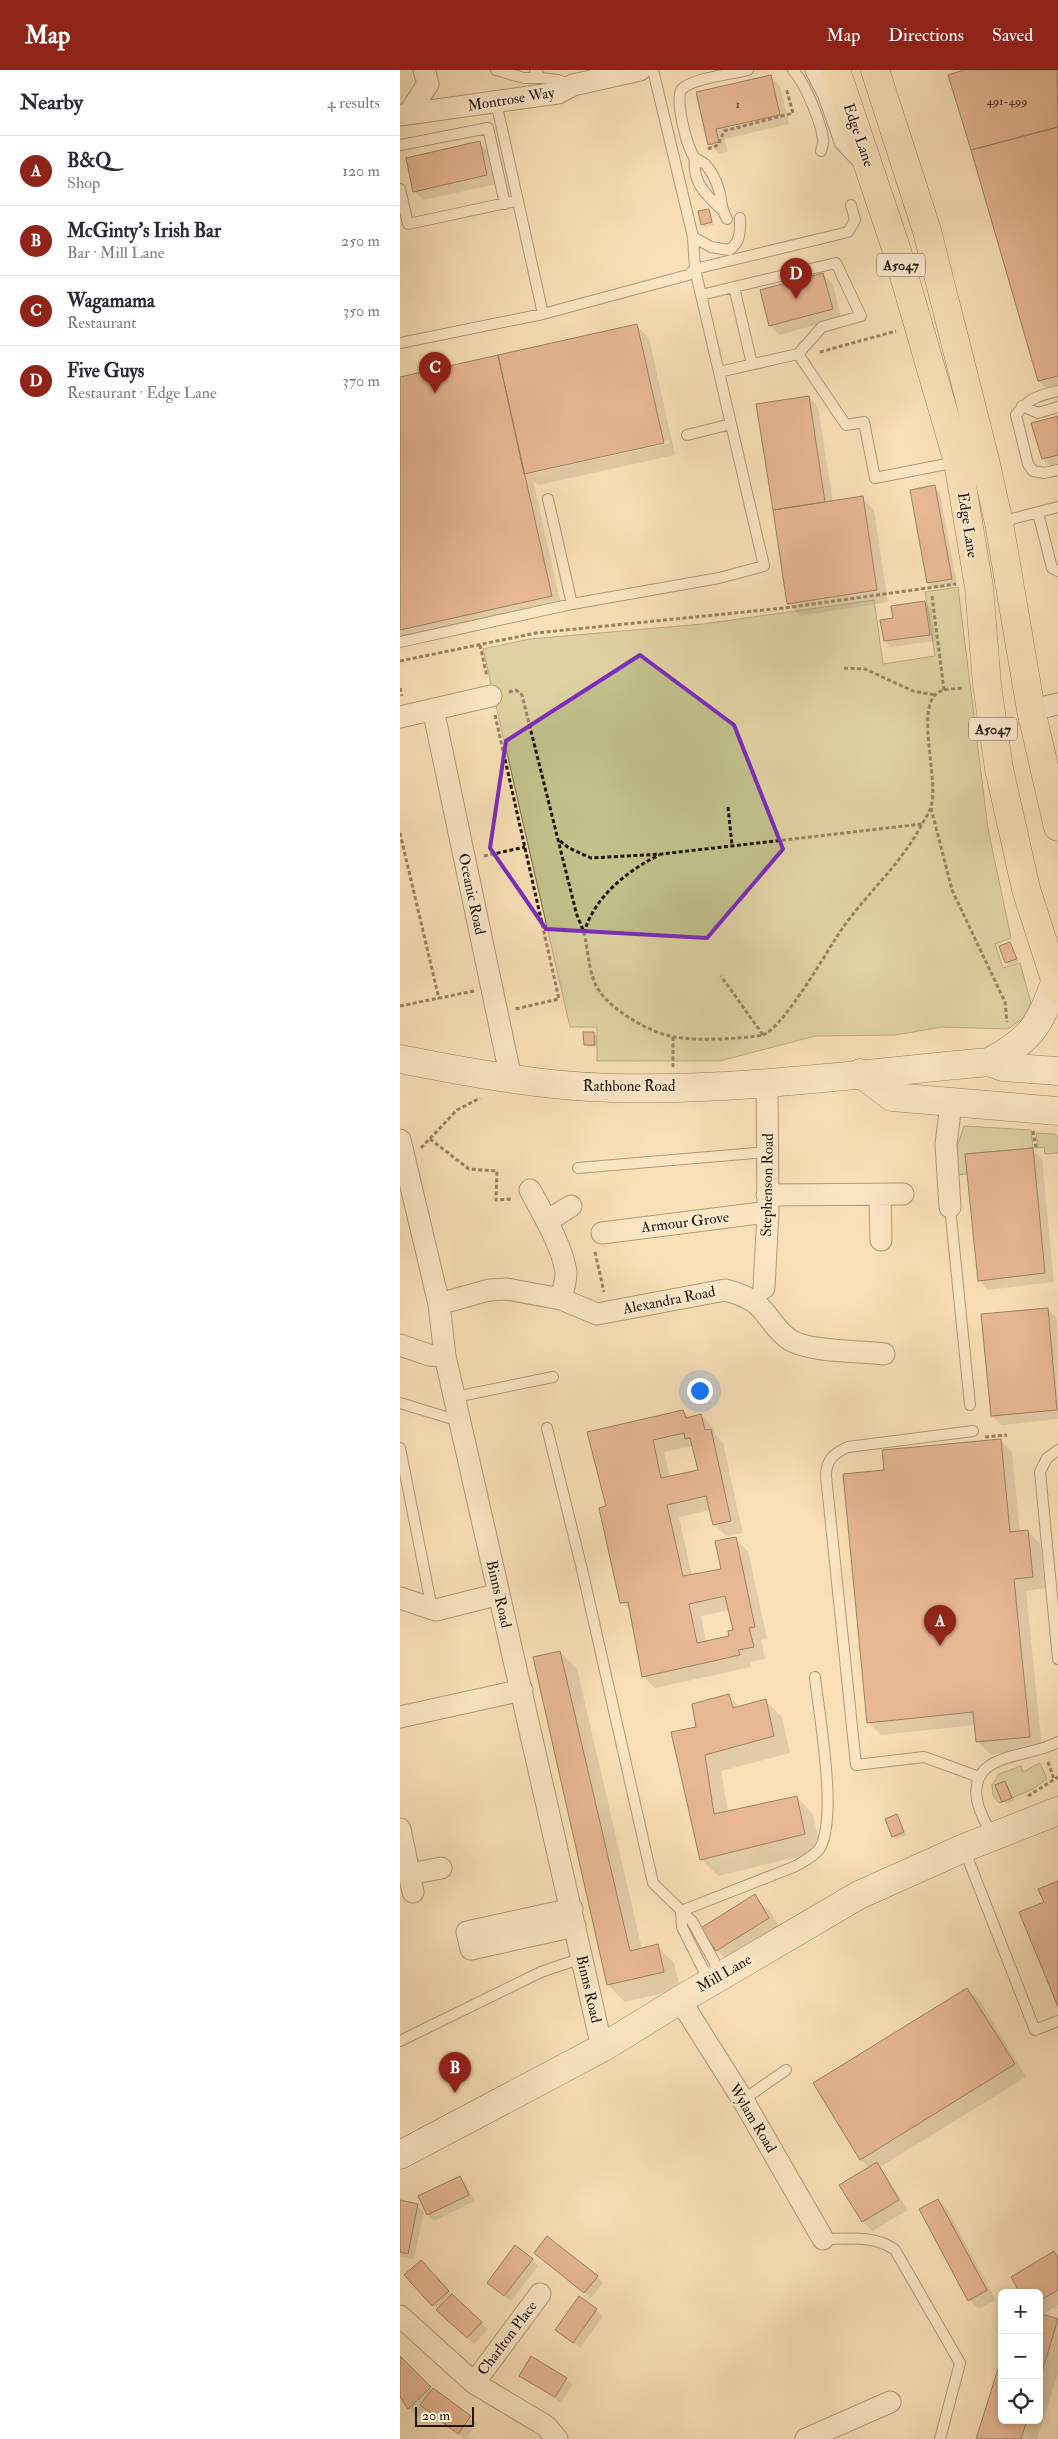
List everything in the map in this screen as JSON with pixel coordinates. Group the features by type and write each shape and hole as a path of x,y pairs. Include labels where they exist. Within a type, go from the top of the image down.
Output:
{"highway":[{"name":"Edge Lane","path":"836,70 870,168 958,462 978,581 987,685 999,769 1029,899 1057,985"},
{"name":"Edge Lane","path":"874,70 927,230 962,369 999,523 1031,710 1058,827"},
{"path":"958,462 976,458 962,369"}],"main road":[{"path":"990,1062 1003,1055 1036,1027 1057,985"},
{"name":"Rathbone Road","path":"400,1059 511,1079 586,1087 672,1087 767,1083 990,1062 1003,1067 1058,1071"},
{"path":"860,1073 892,1098 1057,1112"},
{"name":"Mill Lane","path":"400,2155 602,2048 716,1978 858,1895 964,1848 1058,1811"}],"street":[{"path":"404,114 428,84 424,70"},
{"name":"Montrose Way","path":"404,114 558,93 573,86 640,70"},
{"path":"811,79 828,93 845,141 870,168"},
{"path":"400,718 491,696"},
{"path":"1031,710 1058,704"},
{"name":"Oceanic Road","path":"433,710 511,1079"},
{"name":"Stephenson Road","path":"764,1288 768,1203 767,1083"},
{"path":"950,1207 946,1144 951,1104"},
{"name":"Binns Road","path":"409,1145 439,1304 445,1356 602,2048"},
{"path":"530,1190 547,1221 564,1265 566,1275 561,1299"},
{"name":"Armour Grove","path":"602,1233 768,1203 903,1194"},
{"path":"880,1196 880,1240"},
{"path":"547,1221 571,1206"},
{"name":"Alexandra Road","path":"439,1304 489,1290 507,1289 561,1299 597,1314 725,1290 743,1295 758,1306 775,1328 790,1340 806,1346 884,1354"},
{"path":"400,1345 430,1355 445,1356"},
{"path":"400,1598 432,1609 499,1594"},
{"path":"400,1717 522,1690"},
{"path":"400,1829 411,1883 441,1868"},
{"name":"Wylam Road","path":"680,2000 743,2100 823,2239"},
{"name":"Charlton Place","path":"474,2383 540,2294"},
{"path":"400,2316 474,2383 546,2426 557,2439"},
{"path":"806,2439 890,2402"}],"lane":[{"path":"496,70 524,78 538,74 573,86"},
{"path":"400,642 572,604 719,578 764,566 695,269 693,237 653,70"},
{"path":"728,219 706,194 693,172 694,155 679,102 679,93 684,87 694,82 748,70"},
{"path":"793,70 811,79 824,140 821,151"},
{"path":"496,102 543,314"},
{"path":"400,145 488,128 505,204"},
{"path":"694,155 706,165 718,187 720,208"},
{"path":"400,189 408,224 518,201"},
{"path":"400,343 543,314 688,275 695,269 848,232 855,220 851,205"},
{"path":"693,237 711,247 729,250 735,246 739,238 740,218"},
{"path":"701,294 836,263 861,316 822,327 799,356 719,372"},
{"path":"734,287 752,364"},
{"path":"799,356 846,425 864,422 875,478 958,462"},
{"path":"1058,392 1036,396 1022,406 1016,415 1028,464 1033,471 1044,473 1058,470"},
{"path":"1022,406 1038,413 1058,407"},
{"path":"687,434 731,424"},
{"path":"548,499 572,604"},
{"path":"999,523 1058,507"},
{"path":"1038,513 1052,568 1058,571"},
{"path":"578,1168 768,1152"},
{"path":"950,1207 970,1405"},
{"path":"455,1397 553,1377"},
{"path":"400,1403 460,1421"},
{"path":"547,1428 581,1565 653,1883 692,1921 716,1978"},
{"path":"973,1431 848,1447 832,1455 827,1465 826,1476 856,1765 924,1757 980,1777"},
{"path":"400,1448 432,1609"},
{"path":"1058,1450 1046,1458 1040,1472 1058,1659"},
{"path":"681,1911 796,1866 808,1859 820,1848 826,1830 829,1802 815,1677"},
{"path":"993,1836 977,1800 977,1787 980,1777 990,1763 1043,1750 1058,1742"},
{"path":"964,1848 1035,2030 1058,2021"},
{"path":"400,2041 541,1972 582,1958"},
{"path":"743,2100 786,2070"},
{"path":"823,2239 876,2240 896,2250 960,2363 940,2439"}],"path":[{"path":"694,155 718,145 724,131 793,113 786,86 795,83 799,90 811,79"},
{"path":"799,356 918,325"},
{"path":"400,662 536,634 784,608 978,581"},
{"path":"932,596 944,690"},
{"path":"480,644 559,999 498,1014"},
{"path":"844,668 865,669 913,691 935,695 944,690 987,685"},
{"path":"491,696 516,690 522,695 576,912 584,933 592,975 600,993 614,1008 630,1018 673,1037 744,1038 763,1035 769,1032 796,1000 844,925 898,863 931,807"},
{"path":"935,695 928,719 933,787 931,807 952,890 1005,1002 1007,1022"},
{"path":"728,807 732,845"},
{"path":"559,840 569,848 591,858 662,854 922,824"},
{"path":"400,833 439,999"},
{"path":"465,861 525,847"},
{"path":"584,933 588,920 606,894 637,866 662,854"},
{"path":"721,976 763,1035"},
{"path":"400,1006 492,987"},
{"path":"672,1087 673,1037"},
{"path":"409,1145 430,1139 457,1110 481,1098"},
{"path":"1033,1131 1036,1148"},
{"path":"430,1139 469,1170 497,1170 496,1200 520,1199 530,1190"},
{"path":"1019,1800 1056,1778 1047,1761"}],"highlighted area":[{"path":"640,655 734,725 783,849 707,938 546,929 490,848 506,741"}],"shaded area":[{"path":"958,587 988,829 1011,938 995,944 1003,968 1020,963 1031,1003 1023,1018 1008,1029 941,1027 896,1035 815,1036 720,1061 597,1061 597,1027 570,1027 483,649 530,639 703,624 874,600 883,664 935,656 925,592"},
{"path":"964,1126 1031,1130 1033,1148 965,1154 967,1174 954,1175 955,1153"},
{"path":"1036,1133 1055,1134 1058,1137 1058,1153 1045,1154 1044,1147 1038,1148"},
{"path":"1040,1763 1047,1779 1033,1789 1012,1798 1005,1782 995,1785 1002,1802 999,1803 993,1795 992,1785 999,1774 1021,1766 1023,1772"}],"building":[{"path":"964,70 1057,70 1058,127 971,150 948,75"},
{"path":"771,75 780,115 716,129 719,142 708,145 696,92"},
{"path":"1058,127 1058,376 1038,381 971,150"},
{"path":"480,141 487,175 413,192 406,158"},
{"path":"709,209 712,222 701,225 698,211"},
{"path":"823,273 833,309 769,326 760,290"},
{"path":"637,324 664,443 524,474 498,355"},
{"path":"498,355 552,596 400,630 400,377"},
{"path":"809,396 825,502 773,510 756,404"},
{"path":"1058,416 1058,455 1042,459 1031,423"},
{"path":"935,485 952,579 927,583 910,490"},
{"path":"863,496 877,590 787,604 773,510"},
{"path":"925,601 930,635 884,641 880,620 893,618 891,606"},
{"path":"1010,942 1017,959 1005,963 999,946"},
{"path":"583,1032 594,1032 595,1045 584,1045"},
{"path":"1033,1148 1045,1273 978,1281 965,1154"},
{"path":"1048,1308 1057,1410 991,1416 981,1314"},
{"path":"683,1410 686,1418 701,1414 705,1430 711,1429 731,1521 713,1525 706,1496 667,1505 683,1576 721,1569 715,1541 736,1537 755,1627 749,1628 754,1647 738,1650 740,1655 642,1677 628,1602 620,1603 599,1508 606,1506 587,1432","holes":["684,1433 685,1439 690,1438 698,1470 661,1478 653,1440","725,1596 733,1630 728,1631 729,1636 697,1643 689,1604"]},
{"path":"1001,1439 1010,1532 1028,1530 1033,1577 1014,1579 1030,1737 976,1742 973,1712 867,1723 843,1474 884,1470 882,1450"},
{"path":"560,1651 630,1951 658,1944 664,1972 607,1985 533,1657"},
{"path":"729,1694 733,1708 766,1699 774,1736 705,1755 714,1814 797,1796 805,1834 700,1860 671,1732 696,1727 692,1704"},
{"path":"1005,1781 1012,1798 1002,1802 995,1785"},
{"path":"897,1814 904,1832 892,1837 885,1819"},
{"path":"1058,1881 1058,2007 1019,1912 1044,1902 1038,1889"},
{"path":"755,1894 769,1918 716,1951 701,1928"},
{"path":"967,1988 1015,2064 860,2160 813,2083"},
{"path":"877,2162 899,2200 862,2222 839,2185"},
{"path":"460,2176 469,2195 427,2215 418,2196"},
{"path":"938,2199 987,2290 968,2301 919,2209"},
{"path":"400,2200 418,2204 408,2254 400,2252"},
{"path":"547,2236 598,2276 584,2293 534,2253"},
{"path":"515,2245 533,2259 504,2296 487,2283"},
{"path":"1054,2251 1058,2258 1058,2290 1043,2299 1043,2289 1018,2289 1011,2277"},
{"path":"421,2260 449,2291 432,2306 404,2275"},
{"path":"452,2294 482,2322 467,2338 436,2310"},
{"path":"579,2296 597,2309 573,2343 555,2330"},
{"path":"1043,2314 1058,2319 1043,2369"},
{"path":"400,2356 431,2387 408,2409 400,2397"},
{"path":"531,2356 567,2378 555,2397 519,2376"},
{"path":"998,2369 998,2424 1026,2424 1021,2439 976,2439"},
{"path":"433,2388 471,2416 458,2434 420,2405"}],"place":[{"name":"Five Guys","path":"796,299"},
{"name":"Wagamama","path":"435,393"},
{"name":"B&Q","path":"940,1646"},
{"name":"McGinty's Irish Bar","path":"455,2093"}]}
